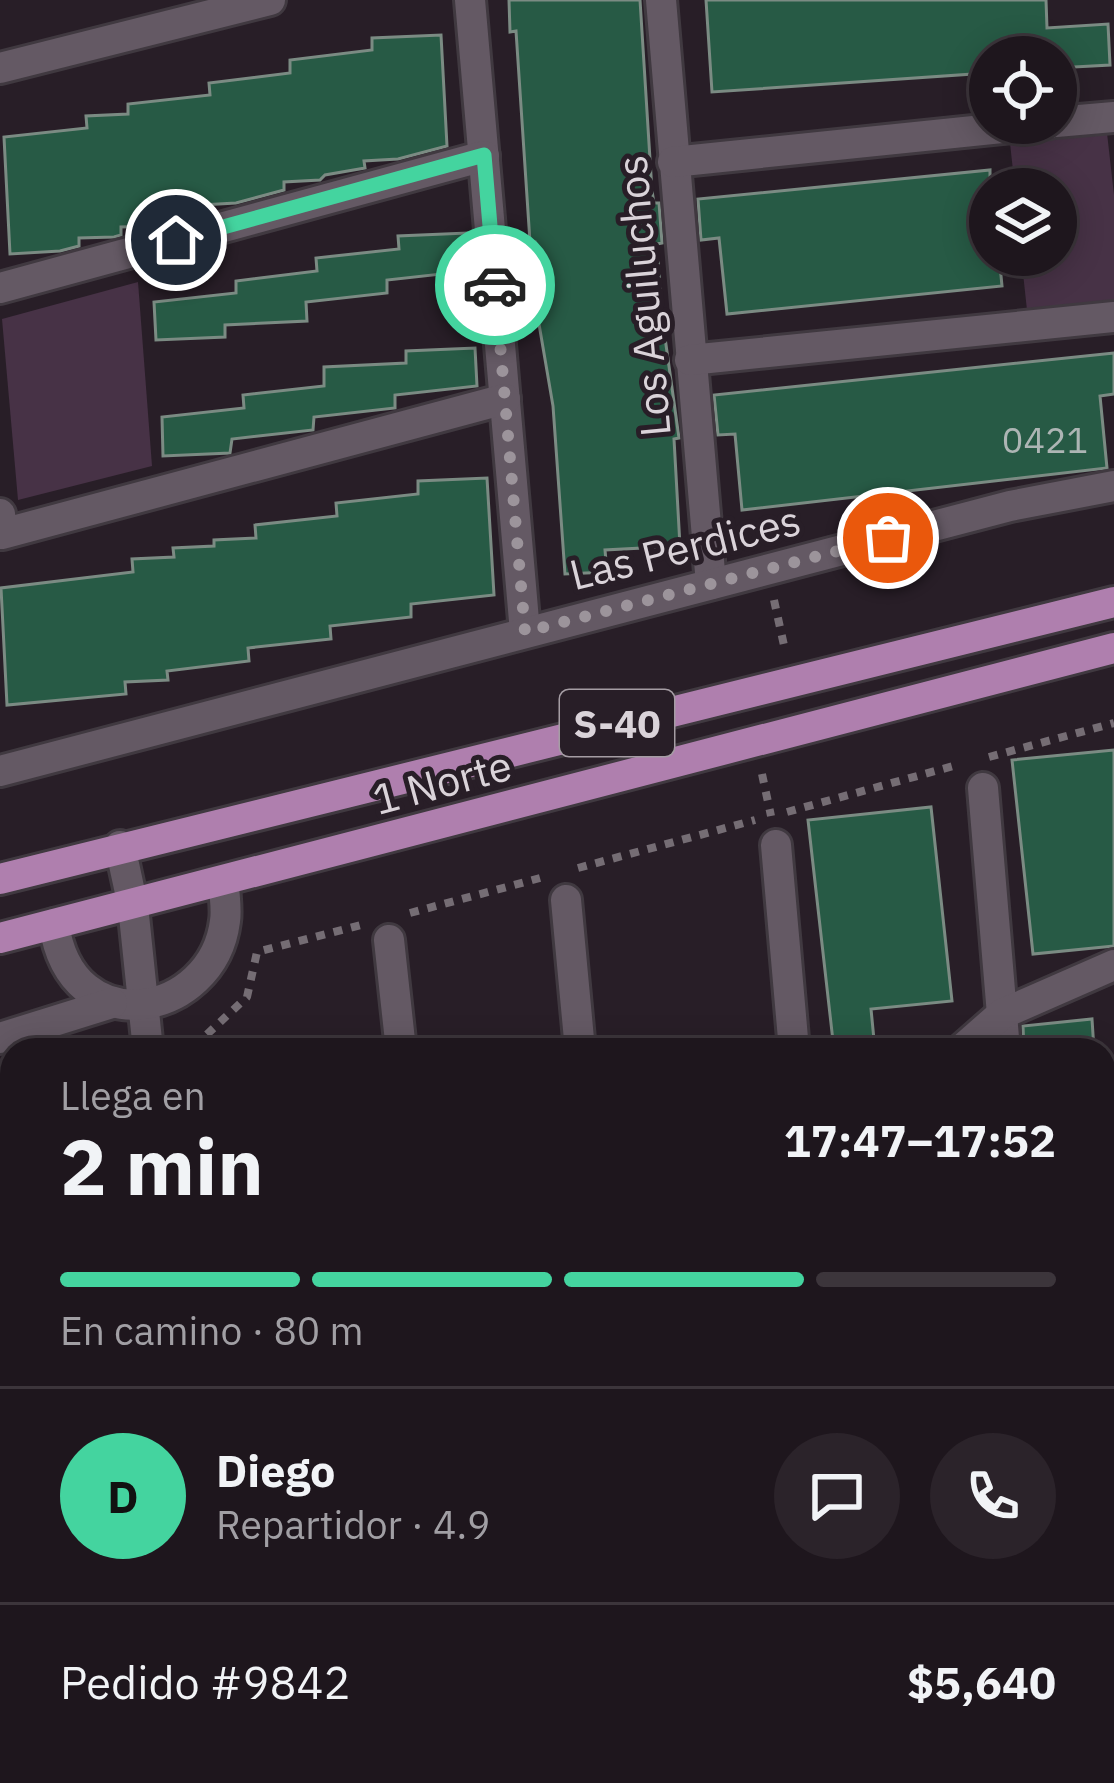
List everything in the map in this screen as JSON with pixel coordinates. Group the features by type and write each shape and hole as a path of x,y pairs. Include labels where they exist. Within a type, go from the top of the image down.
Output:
{"main road":[{"name":"1 Norte","path":"0,879 1114,602"},
{"name":"1 Norte","path":"0,938 224,884 1114,648"}],"street":[{"path":"0,68 270,0"},
{"path":"470,0 525,632"},
{"name":"Los Aguiluchos","path":"661,0 711,584"},
{"path":"1077,121 1114,117"},
{"path":"673,162 969,132"},
{"path":"0,288 484,155"},
{"path":"690,360 1114,317"},
{"path":"0,514 2,534 505,399"},
{"name":"Las Perdices","path":"0,771 1010,506 1114,486"},
{"path":"983,788 1004,1038"},
{"path":"776,845 793,1038"},
{"path":"120,846 133,906 147,1038"},
{"path":"563,882 579,1038"},
{"path":"54,924 64,967 85,990 112,1003 144,1006 167,998 205,966 225,922 224,884"},
{"path":"389,926 400,1038"},
{"path":"975,1038 1002,1014 1114,965"},
{"path":"0,1038 112,1003"}],"path":[{"path":"203,1038 247,997 257,952 389,926 563,882 1114,723"}],"shaded area":[{"path":"1107,133 1114,195 1114,302 1027,310 1023,276 1077,276 1077,168 1013,168 1010,144 1077,144 1077,136"},
{"path":"138,282 152,466 18,500 2,319"}],"building":[{"path":"509,0 640,0 652,191 654,203 659,203 662,243 657,244 662,316 679,438 674,439 680,546 605,550 607,572 565,574 553,406 539,324 535,242 530,242 516,31 510,32"},
{"path":"706,0 1046,0 1047,28 1108,24 1110,65 1077,67 1077,36 969,36 969,74 712,92"},
{"path":"441,35 447,146 398,159 364,161 365,168 320,180 284,182 284,190 236,203 202,205 203,212 155,226 121,227 121,235 114,237 79,238 79,246 60,251 10,254 4,137 87,128 86,116 128,114 128,104 210,95 209,83 290,73 290,60 372,50 372,38"},
{"path":"969,172 969,276 1001,276 1002,286 727,314 719,238 701,240 698,199"},
{"path":"467,233 469,271 387,280 387,293 306,302 307,321 225,325 225,337 156,340 154,302 236,293 236,281 317,271 316,258 399,249 398,236"},
{"path":"475,348 477,386 395,395 395,408 314,417 313,430 232,439 230,453 163,456 162,417 244,408 243,395 324,386 324,367 406,363 406,351"},
{"path":"1114,353 1114,394 1100,396 1107,468 742,510 735,434 718,435 714,395"},
{"path":"487,478 494,595 411,604 411,617 330,626 331,639 248,648 249,661 167,671 168,680 125,682 126,694 7,705 1,588 133,572 132,559 174,557 173,548 214,546 214,540 256,538 255,525 337,516 336,503 418,494 418,481"},
{"path":"1114,750 1114,946 1033,954 1012,760"},
{"path":"931,807 952,1001 871,1009 874,1038 833,1038 808,820"},
{"path":"1092,1019 1093,1038 1024,1038 1023,1026"}],"way so far":[{"path":"495,285 525,632 888,538"}],"route":[{"path":"176,240 484,155 495,285"}]}
